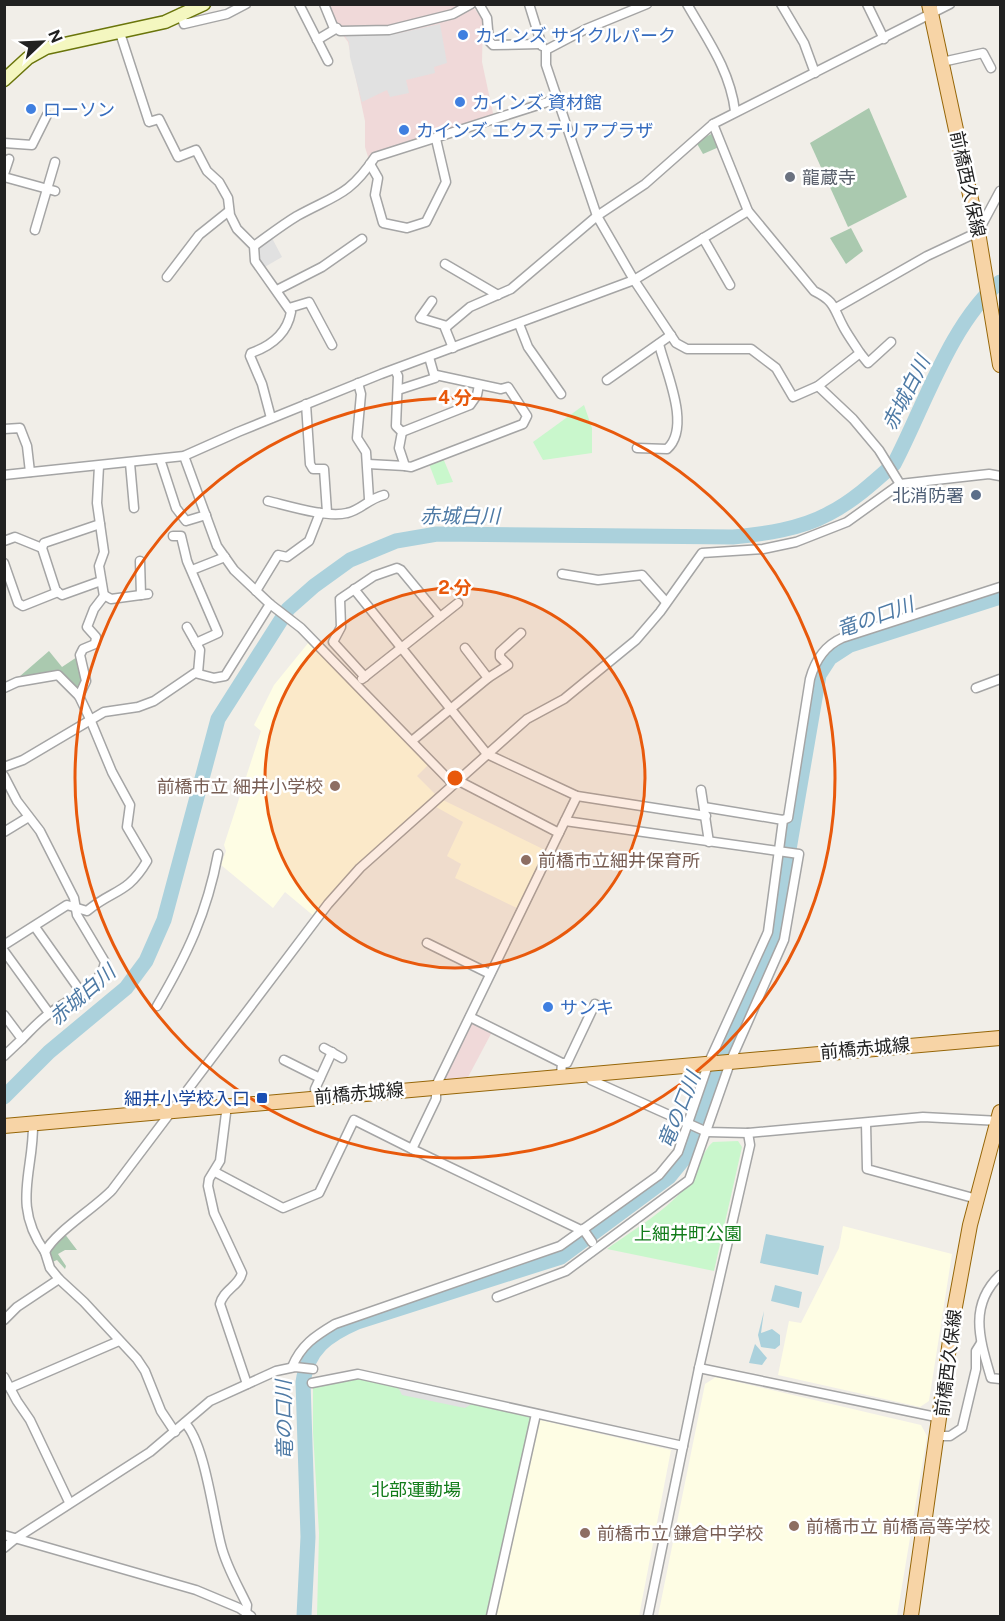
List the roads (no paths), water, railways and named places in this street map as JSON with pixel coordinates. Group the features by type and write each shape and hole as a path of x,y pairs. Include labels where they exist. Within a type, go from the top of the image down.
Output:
{"main road":[{"path":"5,77 28,58 46,48 120,33 204,4"},
{"name":"前橋西久保線","path":"931,9 986,273 1000,365"},
{"name":"前橋赤城線","path":"5,1126 436,1086 562,1069 586,1073 1000,1038"},
{"name":"前橋西久保線","path":"911,1617 941,1418 954,1312 977,1198 1000,1118"}],"street":[{"path":"182,12 184,24 227,14 246,4"},
{"path":"298,4 328,61"},
{"path":"324,4 333,26 340,31 389,30 453,14 471,4"},
{"path":"479,4 487,18 489,41 493,45 543,47 647,4"},
{"path":"529,4 543,47 546,65 597,216 634,280 676,343 687,349 751,349 776,368 793,396 818,386 861,353"},
{"path":"687,4 721,64 733,94 735,111"},
{"path":"782,4 804,43 815,73"},
{"path":"867,4 884,39"},
{"path":"453,348 445,328 447,326 470,307 511,290 597,216 645,184 713,124 735,111 884,39 931,9 950,4"},
{"path":"318,40 337,28"},
{"path":"120,33 149,122 159,119 178,157 196,150 207,171 219,182 228,198 229,211 237,229 254,246 255,261 291,312 286,329 250,356 262,384 271,418"},
{"path":"942,62 983,53 991,68"},
{"path":"254,246 296,217 342,194 359,180 375,157 480,126 518,110 534,108 557,99"},
{"path":"4,143 32,145 47,115"},
{"path":"713,124 748,211 814,291 828,298 836,308 844,327 868,363 891,342"},
{"path":"370,164 378,178 375,195 380,208 381,222 407,228 426,222 446,182 436,150 436,140"},
{"path":"9,159 4,176 51,190"},
{"path":"35,230 51,190 55,162"},
{"path":"836,308 927,256 978,232 1000,191"},
{"path":"167,277 199,235 229,211"},
{"path":"4,475 184,456 358,383 634,280 748,211"},
{"path":"703,238 730,285"},
{"path":"277,290 322,267 362,239"},
{"path":"446,264 498,295"},
{"path":"432,301 420,318 447,326"},
{"path":"289,308 309,302 332,345"},
{"path":"519,324 528,347 561,394"},
{"path":"607,380 671,335"},
{"path":"637,448 667,449 674,443 677,426 673,386 659,344"},
{"path":"429,357 436,375"},
{"path":"395,370 398,390 396,426 402,432"},
{"path":"368,464 411,467 523,424 527,416 508,387 501,389 436,375"},
{"path":"398,390 435,378 436,375"},
{"path":"358,383 361,394 357,438 366,452 369,499"},
{"path":"402,432 470,405 477,396 479,385"},
{"path":"818,386 853,419 879,450 899,483"},
{"path":"256,591 278,555 287,558 309,541 324,512 324,469 313,470 310,464 306,404"},
{"path":"4,429 20,428 24,435 30,472"},
{"path":"402,432 399,448 405,466"},
{"path":"184,456 217,546 234,570 301,628 455,782 559,833"},
{"path":"160,459 176,508 186,520 206,515"},
{"path":"130,463 134,508"},
{"path":"79,696 86,681 80,655 83,649 95,644 96,637 87,627 94,609 104,595 99,566 104,552 99,524 99,466"},
{"path":"45,1252 61,1233 91,1211 112,1190 328,904 360,868 526,718 564,699 636,640 702,553 763,549 796,542 847,522 899,483 989,474 1000,476"},
{"path":"268,501 345,514 363,506 369,499 384,495"},
{"path":"99,524 44,543 42,548 58,592 62,595 101,581"},
{"path":"173,536 181,536 192,570 218,633 196,643"},
{"path":"4,541 15,537 42,548"},
{"path":"192,570 225,557"},
{"path":"104,595 111,599 144,595 140,561"},
{"path":"4,563 18,603 23,606 58,592"},
{"path":"365,677 333,642 341,627 340,599 374,576 397,568 440,617"},
{"path":"562,574 598,580 642,575 666,602"},
{"path":"354,589 487,754 577,796 783,820 788,818 810,678 816,659 835,641 842,638 1000,587"},
{"path":"4,601 16,597"},
{"path":"357,684 458,603"},
{"path":"4,767 23,760 104,712 138,707 154,701 195,673 214,678 225,676 272,605"},
{"path":"188,627 200,650 198,673"},
{"path":"413,740 488,678 508,665 500,657 500,652 521,633"},
{"path":"465,648 488,678"},
{"path":"4,688 17,682 58,675 79,696 112,772 130,805 127,827 147,861 136,880 124,889 99,900 87,911 67,905 36,927 4,945"},
{"path":"976,688 1000,679"},
{"path":"4,776 27,818 40,831 74,898 77,915 105,962 104,971 81,992 49,1013 4,1056"},
{"path":"701,790 708,842"},
{"path":"412,1149 436,1099 436,1086 577,796"},
{"path":"4,832 27,818"},
{"path":"293,1367 298,1353 311,1339 335,1324 560,1246 659,1175 678,1152 712,1062 768,933 781,852 783,820"},
{"path":"497,1297 566,1271 665,1200 689,1180 730,1060 784,940 800,854 565,821"},
{"path":"157,1005 182,964 201,922 208,902 218,854"},
{"path":"36,927 81,992"},
{"path":"427,943 490,974"},
{"path":"4,951 49,1013"},
{"path":"470,1017 562,1069 595,1004"},
{"path":"4,1015 22,1039"},
{"path":"316,1097 315,1089 328,1051 342,1058"},
{"path":"284,1060 320,1078"},
{"path":"586,1073 591,1080 707,1132 748,1133 923,1117 1000,1118"},
{"path":"227,1105 220,1161 209,1179 208,1186 214,1213 242,1273 223,1295 220,1304 247,1384"},
{"path":"215,1172 283,1208 319,1193 354,1120 583,1230 592,1242"},
{"path":"33,1123 26,1196 33,1231 45,1252 50,1268 84,1302 145,1371 161,1411 175,1432"},
{"path":"866,1123 867,1170 977,1198"},
{"path":"648,1617 699,1368 750,1145 748,1133"},
{"path":"1000,1275 982,1298 979,1312 981,1343 991,1378 1000,1379"},
{"path":"4,1320 17,1307 59,1279"},
{"path":"10,1388 119,1341"},
{"path":"938,1436 950,1436 962,1428 976,1369 976,1351 981,1343"},
{"path":"4,1548 175,1432 210,1401 293,1367 311,1369"},
{"path":"699,1368 941,1418"},
{"path":"312,1383 358,1374 683,1446"},
{"path":"4,1377 30,1420 69,1502"},
{"path":"491,1617 536,1414"},
{"path":"4,1535 196,1590 246,1616 247,1605 222,1548 198,1447 185,1423"}],"water":[{"path":"766,1234 824,1246 818,1275 760,1263"},
{"path":"775,1285 802,1292 799,1308 771,1301"},
{"path":"764,1311 761,1333 772,1329 780,1335 780,1345 775,1349 761,1347 758,1335"},
{"path":"755,1344 767,1358 762,1365 749,1363"}],"waterway":[{"name":"赤城白川","path":"4,1097 49,1052 126,988 146,961 164,920 218,719 288,609 314,586 350,560 396,541 437,534 733,537 806,524 854,498 894,464 953,342 967,319 1000,282"},
{"name":"竜の口川","path":"304,1616 308,1537 303,1382 314,1352 328,1338 357,1322 561,1257 669,1177 683,1160 727,1048 778,935 786,867 819,675 830,658 850,645 1000,597"}],"place":[{"name":"カインズ サイクルパーク","path":"463,35"},
{"name":"カインズ 資材館","path":"460,102"},
{"name":"ローソン","path":"31,109"},
{"name":"カインズ エクステリアプラザ","path":"404,130"},
{"name":"龍蔵寺","path":"790,177"},
{"name":"北消防署","path":"976,495"},
{"name":"前橋市立 細井小学校","path":"335,786"},
{"name":"前橋市立細井保育所","path":"526,860"},
{"name":"サンキ","path":"548,1007"},
{"name":"細井小学校入口","path":"262,1098"},
{"name":"前橋市立 前橋高等学校","path":"794,1526"},
{"name":"前橋市立 鎌倉中学校","path":"585,1533"}],"park label":[{"name":"上細井町公園","path":"688,1233"},
{"name":"北部運動場","path":"416,1489"}]}
